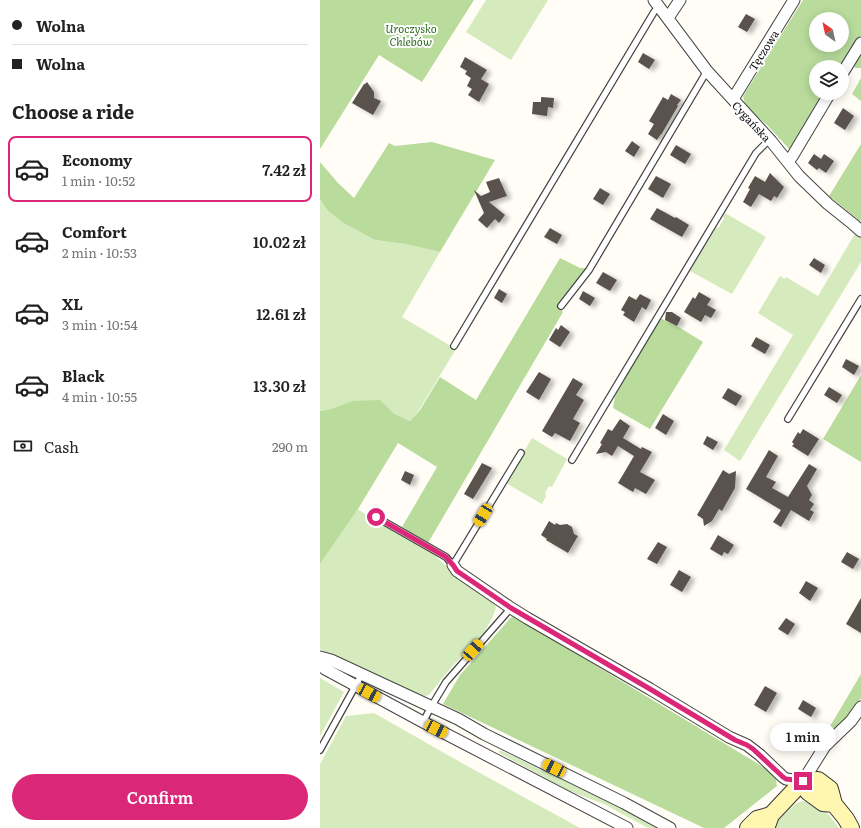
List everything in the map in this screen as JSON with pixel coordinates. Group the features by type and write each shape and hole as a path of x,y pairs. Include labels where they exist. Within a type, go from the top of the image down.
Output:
{"street":[{"path":"668,18 680,0"},
{"name":"Tęczowa","path":"732,100 794,0"},
{"name":"Cygańska","path":"657,3 707,71 732,100 771,141 800,176 828,204 861,231"},
{"path":"849,62 861,42"},
{"path":"788,162 826,100"},
{"path":"453,565 457,571 511,608 735,740 747,745 786,779 803,781 818,780 830,790 834,804 851,828"},
{"path":"320,657 332,660 458,720 624,803 670,828"},
{"path":"320,665 355,686 627,828"},
{"path":"748,828 757,819 768,822 803,781 825,746 861,708"}],"lane":[{"path":"454,346 654,12 657,3"},
{"path":"561,306 589,270 707,71"},
{"path":"572,460 756,153 766,143 771,141"},
{"path":"788,419 861,299"},
{"path":"376,517 446,557 453,565 521,453"},
{"path":"423,722 430,707 446,682 511,608"},
{"path":"320,750 362,674"}],"green space":[{"name":"Uroczysko Chlebów","path":"320,0 474,0 422,82 379,55 320,149"},
{"path":"486,0 548,0 511,60 466,32"},
{"path":"803,0 861,0 861,35 846,60 809,60 809,100 822,100 791,151 767,125 746,108 743,96"},
{"path":"861,49 861,68 855,68 853,63"},
{"path":"861,78 861,101 852,94"},
{"path":"432,142 495,160 440,252 405,244 375,240 344,223 327,210 320,199 320,162 338,183 354,198 389,143 395,146"},
{"path":"861,144 861,220 860,221 829,196"},
{"path":"320,199 327,210 375,240 405,244 440,252 402,317 456,349 419,410 410,421 395,414 380,400 320,411"},
{"path":"725,213 766,237 732,294 690,271 716,228 719,227 724,219 723,216"},
{"path":"856,232 861,237 861,262 740,461 724,450 793,335 758,313 780,276 785,279 786,277 818,296"},
{"path":"560,258 580,268 586,268 558,306 563,312 428,543 402,527 437,467 398,443 358,509 320,564 320,411 331,409 353,401 380,400 395,414 410,421 420,410 440,377 476,400"},
{"path":"660,318 677,326 703,342 650,429 613,408 615,396"},
{"path":"861,375 861,462 823,439"},
{"path":"532,438 567,459 552,487 549,486 545,493 546,496 542,504 506,483"},
{"path":"358,509 400,535 430,551 444,564 493,601 496,607 489,624 483,632 429,695 425,696 410,692 320,649 320,564"},
{"path":"513,615 775,774 777,786 724,828 704,828 443,704 460,675"},
{"path":"861,674 861,698 838,727 828,732 825,730 829,728"},
{"path":"320,678 344,692 320,736"},
{"path":"374,713 580,828 320,828 320,764 346,716"},
{"path":"499,751 502,751 615,805 658,828 648,828 604,804 569,791 503,755"},
{"path":"802,801 813,804 822,809 839,828 770,828 795,804"}],"building":[{"path":"746,14 755,19 747,32 738,27"},
{"path":"643,53 655,60 649,69 638,62"},
{"path":"465,57 487,70 481,79 489,84 479,102 468,95 472,89 467,86 471,78 465,74 467,71 460,67"},
{"path":"367,82 374,92 374,98 381,101 373,115 352,103 364,84"},
{"path":"671,94 681,100 657,140 648,134 654,124 649,121 663,97 668,100"},
{"path":"541,97 554,98 553,108 548,107 547,116 532,114 533,102 541,102"},
{"path":"843,108 854,116 845,130 834,123"},
{"path":"632,141 640,147 634,157 625,151"},
{"path":"676,145 691,154 685,164 670,155"},
{"path":"814,154 821,159 824,154 834,161 826,173 819,168 817,170 808,163"},
{"path":"770,173 784,187 777,198 774,196 771,201 759,194 751,207 743,202 750,189 748,188 755,176 765,182"},
{"path":"656,176 671,184 663,198 648,189"},
{"path":"499,178 507,196 489,202 505,215 499,223 495,219 487,228 478,220 484,213 474,190 481,196 490,192 486,182"},
{"path":"600,188 610,194 603,205 593,199"},
{"path":"657,208 689,225 682,237 650,219"},
{"path":"550,228 562,235 557,244 544,237"},
{"path":"814,258 825,265 821,273 809,265"},
{"path":"603,272 617,280 610,291 596,283"},
{"path":"499,289 507,294 502,303 494,298"},
{"path":"583,291 595,298 590,306 579,299"},
{"path":"699,292 711,299 707,305 716,310 711,318 705,315 701,322 684,312 693,297 695,299"},
{"path":"640,294 651,300 646,310 642,307 634,322 623,315 625,312 621,310 629,296 636,300"},
{"path":"666,312 672,312 681,318 677,326 665,320"},
{"path":"561,325 570,332 560,347 549,340 556,328 558,330"},
{"path":"756,337 770,345 765,354 751,346"},
{"path":"846,359 859,366 854,375 842,367"},
{"path":"539,372 551,379 539,400 526,392"},
{"path":"573,378 583,384 576,395 584,400 573,419 580,423 570,441 555,433 552,437 542,431"},
{"path":"829,387 842,395 837,403 824,395"},
{"path":"728,388 742,396 736,406 722,398"},
{"path":"663,414 674,421 666,435 655,428"},
{"path":"620,419 630,426 623,438 641,449 642,447 652,452 640,472 655,480 646,494 635,488 633,492 618,483 634,456 618,446 612,456 606,452 596,454 608,429 612,431"},
{"path":"803,429 819,439 808,456 792,446 794,444 792,442 798,432 800,434"},
{"path":"707,436 718,442 713,450 703,444"},
{"path":"769,450 778,456 766,477 776,482 772,488 788,497 809,464 817,469 807,486 812,495 809,500 814,504 810,510 814,512 809,521 791,510 781,527 773,522 781,510 746,489"},
{"path":"482,463 492,468 473,499 464,494"},
{"path":"723,470 729,474 736,471 735,488 722,511 719,509 712,521 704,526 703,519 697,515"},
{"path":"405,471 414,475 410,485 401,480"},
{"path":"549,521 555,525 556,523 560,525 567,524 572,527 574,534 578,536 568,553 546,540 547,539 541,535"},
{"path":"718,535 734,545 728,554 724,552 722,556 710,549"},
{"path":"658,542 667,547 657,564 647,559"},
{"path":"847,552 859,559 853,569 841,562"},
{"path":"679,570 691,577 682,592 670,585"},
{"path":"806,581 818,588 810,601 799,593"},
{"path":"861,598 861,633 846,624"},
{"path":"786,618 795,624 788,635 778,629"},
{"path":"765,686 777,693 766,712 754,705"},
{"path":"803,700 816,708 811,717 798,709"}],"route":[{"path":"376,517 446,557 457,571 527,618 735,740 747,745 786,779 803,781"}]}
